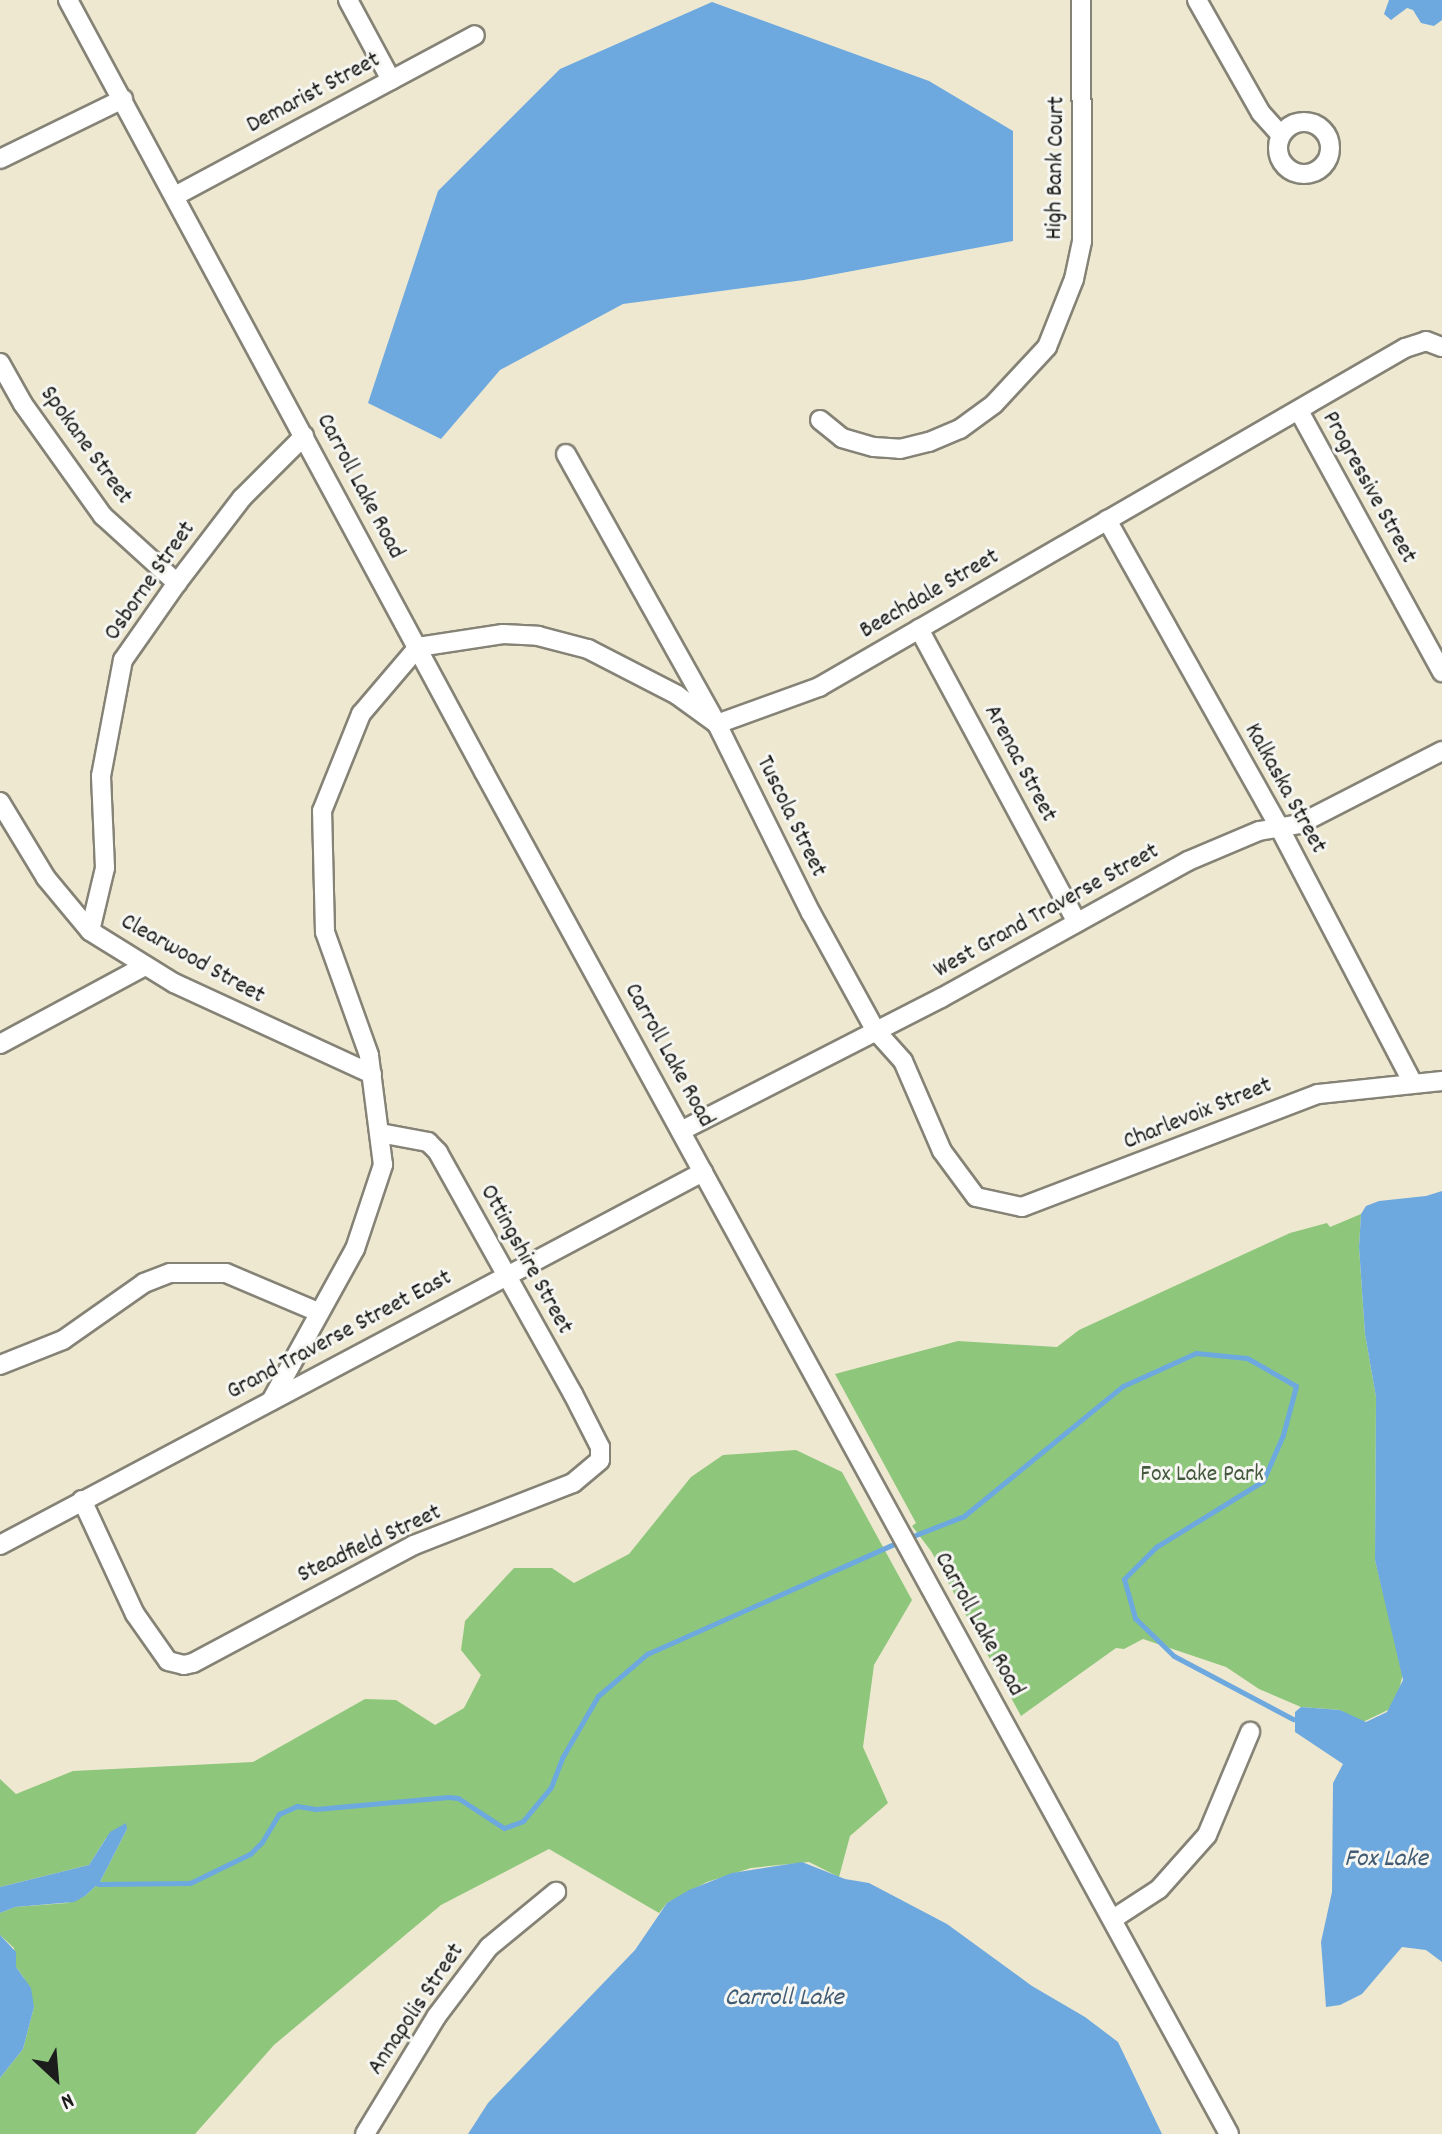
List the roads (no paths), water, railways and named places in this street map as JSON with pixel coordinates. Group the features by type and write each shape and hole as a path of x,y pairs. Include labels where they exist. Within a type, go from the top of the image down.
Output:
{"street":[{"name":"Carroll Lake Road","path":"68,0 1229,2134"},
{"path":"348,0 391,80"},
{"name":"High Bank Court","path":"820,420 842,438 874,447 900,449 929,442 960,429 994,404 1047,347 1074,279 1082,241 1081,0"},
{"path":"1197,0 1261,113 1281,135"},
{"name":"Demarist Street","path":"175,196 475,35"},
{"path":"0,159 123,99"},
{"name":"Beechdale Street","path":"717,724 819,687 1385,359 1437,340"},
{"name":"Spokane Street","path":"0,363 68,472 103,516 177,583"},
{"name":"Progressive Street","path":"1299,411 1442,672"},
{"name":"Osborne Street","path":"90,931 105,868 101,776 123,660 242,498 304,436"},
{"name":"Tuscola Street","path":"566,454 717,724 811,913 876,1031 903,1061 942,1151 976,1197"},
{"name":"Kalkaska Street","path":"1107,520 1279,827 1413,1083"},
{"name":"Arenac Street","path":"919,629 1077,922"},
{"path":"271,1401 355,1249 383,1165 369,1055 325,932 322,811 361,714 418,647 503,634 538,636 588,649 677,695 717,724"},
{"name":"West Grand Traverse Street","path":"681,1131 876,1031 1188,861 1259,831 1300,824 1442,751"},
{"name":"Clearwood Street","path":"0,802 46,878 90,931 145,966 257,1024 372,1074"},
{"path":"0,1044 145,966"},
{"name":"Charlevoix Street","path":"976,1197 1022,1207 1318,1094 1442,1081"},
{"name":"Ottingshire Street","path":"380,1133 428,1142 438,1152 600,1447"},
{"name":"Grand Traverse Street East","path":"0,1545 504,1274 703,1172"},
{"path":"0,1365 52,1346 144,1283 170,1273 226,1273 318,1312"},
{"name":"Steadfield Street","path":"82,1500 135,1614 152,1641 168,1661 193,1663 414,1545 573,1483 600,1460 600,1447"},
{"path":"1113,1919 1159,1889 1207,1835 1250,1732"},
{"name":"Annapolis Street","path":"365,2134 436,2017 489,1947 556,1892"}],"water":[{"path":"1389,0 1442,0 1442,20 1434,26 1421,23 1413,10 1407,8 1391,20 1384,14"},
{"path":"712,2 929,81 1013,131 1013,241 804,280 623,304 500,370 441,439 368,403 438,191 560,69"},
{"name":"Fox Lake","path":"1442,1191 1442,1962 1426,1950 1402,1947 1362,1994 1340,2005 1326,2007 1321,1942 1332,1892 1333,1783 1343,1764 1295,1732 1295,1712 1301,1707 1340,1710 1366,1722 1387,1712 1403,1680 1375,1560 1376,1397 1365,1334 1359,1247 1361,1214 1366,1206 1379,1201 1426,1196"},
{"path":"126,1823 127,1829 100,1882 85,1896 74,1902 15,1907 0,1913 0,1887 89,1865 110,1832"},
{"name":"Carroll Lake","path":"802,1862 845,1879 869,1883 947,1924 1032,1986 1085,2017 1118,2042 1162,2134 468,2134 488,2103 635,1950 667,1903 689,1890 732,1873"},
{"path":"0,1935 16,1952 16,1967 31,1988 34,2007 23,2049 0,2078"}],"waterway":[{"path":"908,1538 964,1516 1123,1386 1196,1353 1247,1358 1296,1386 1283,1435 1263,1481 1156,1547 1124,1579 1135,1618 1174,1656 1293,1719"},
{"path":"98,1884 190,1883 250,1854 262,1842 279,1814 297,1806 316,1809 448,1797 458,1798 504,1828 523,1821 551,1787 562,1758 598,1696 647,1654 898,1542"}],"park label":[{"name":"Fox Lake Park","path":"1202,1476"}]}
